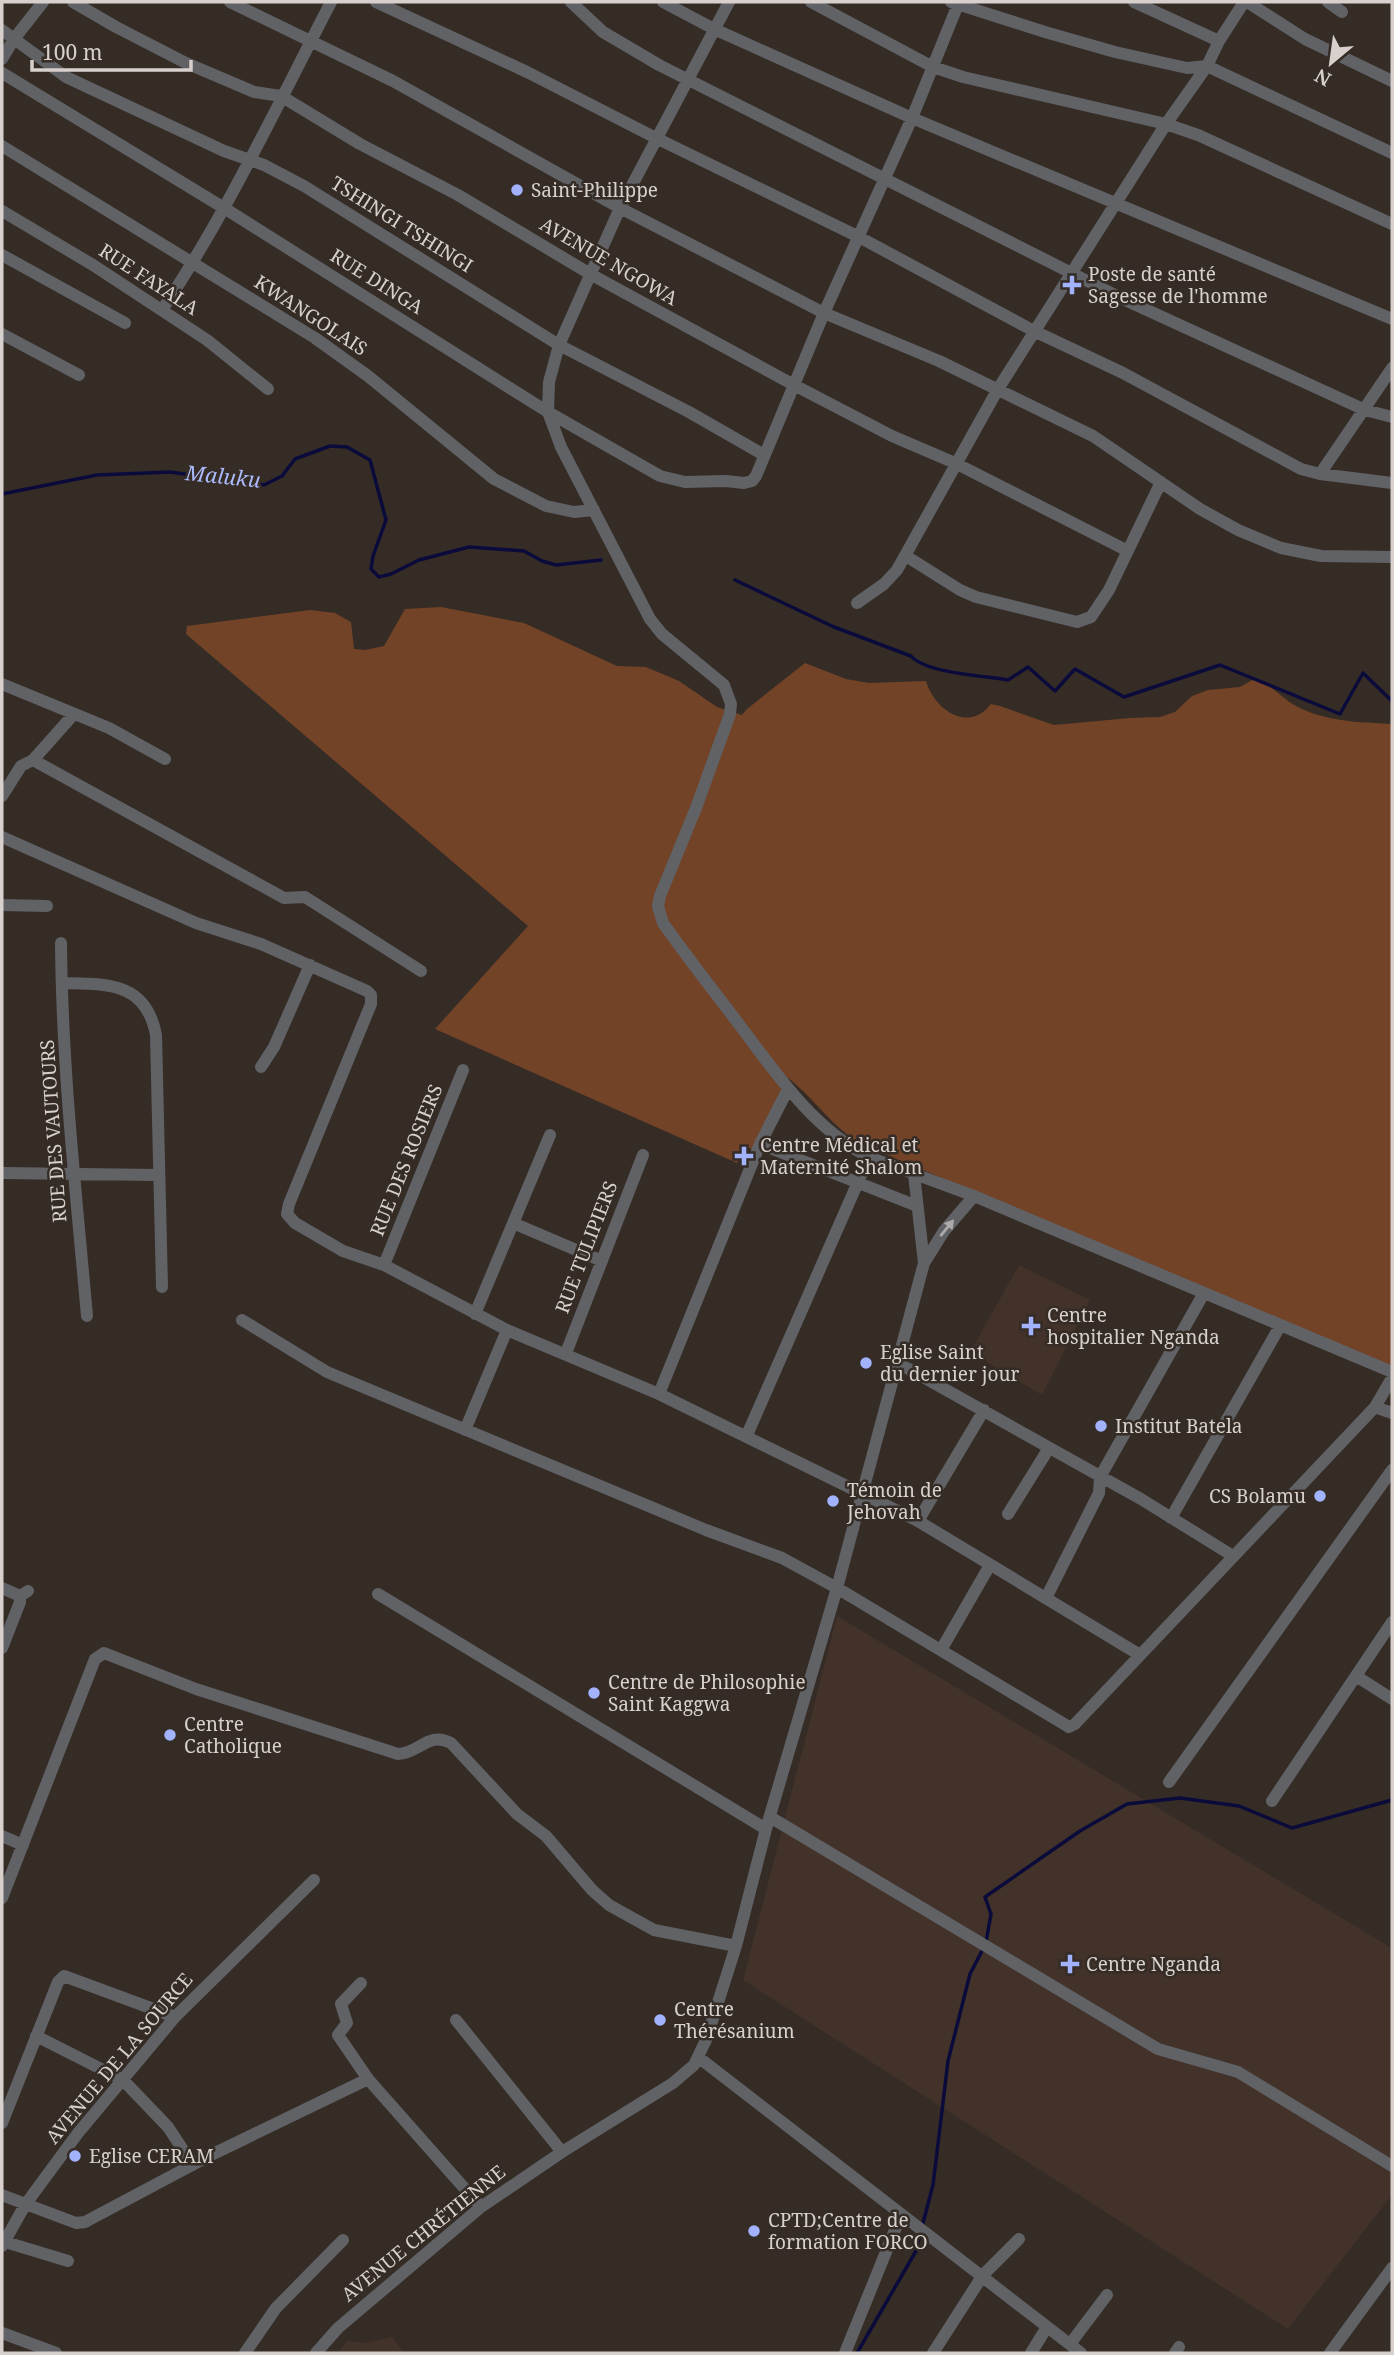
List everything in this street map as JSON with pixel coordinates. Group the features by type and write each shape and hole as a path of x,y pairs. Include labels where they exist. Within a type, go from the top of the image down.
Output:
{"street":[{"path":"2,59 13,40 43,2"},
{"name":"AVENUE NGOWA","path":"73,2 186,62 254,92 281,96 360,144 458,195 592,275 794,384 892,436 955,463 1128,551"},
{"path":"230,2 393,81 620,208 824,313 939,361 1093,436 1200,509 1280,548 1321,555 1392,557"},
{"path":"162,310 192,265 224,208 331,2"},
{"path":"376,2 527,72 859,237 1034,331 1123,373 1301,469 1392,483"},
{"path":"571,2 614,40 883,180 1153,314 1365,410 1392,417"},
{"path":"663,2 715,29 912,118 1392,319"},
{"path":"729,2 620,208 559,345 549,382 548,412 561,447 655,627 724,685 731,704 730,714 696,808 660,896 659,914 670,934 788,1088 827,1130 853,1149 974,1196 1392,1372"},
{"path":"811,2 933,67 963,77 1166,124 1198,135 1392,224"},
{"path":"1134,2 1219,41"},
{"path":"857,603 884,584 906,556 998,389 1246,2 1305,39 1392,81"},
{"path":"1328,2 1342,12"},
{"path":"764,455 824,313 912,118 956,3 1115,51 1187,68 1207,66 1392,153"},
{"name":"TSHINGI TSHINGI","path":"2,30 66,77 224,151 276,170 559,345 689,412 764,455"},
{"name":"RUE DINGA","path":"2,73 224,208 548,412 668,479 744,484 756,476 764,455"},
{"name":"KWANGOLAIS","path":"2,146 192,265 246,295 358,368 495,479 561,511 594,510"},
{"name":"RUE FAYALA","path":"2,211 162,310 213,345 268,389"},
{"path":"2,255 125,323"},
{"path":"2,334 79,375"},
{"path":"1320,474 1392,368"},
{"path":"906,556 975,597 1077,622 1091,617 1109,590 1161,482"},
{"path":"2,684 109,728 165,759"},
{"path":"2,796 21,766 33,760 73,715"},
{"path":"33,760 284,898 305,897 421,971"},
{"path":"2,837 196,923 261,944 367,991 372,1000 287,1214 295,1223 343,1251 384,1265 508,1330 659,1394 862,1492 918,1521 1140,1655"},
{"path":"2,905 47,906"},
{"name":"RUE DES VAUTOURS","path":"61,943 74,1172 87,1316"},
{"path":"261,1068 274,1047 310,965"},
{"path":"62,983 118,987 134,995 145,1005 152,1017 156,1035 162,1287"},
{"name":"RUE DES ROSIERS","path":"384,1265 463,1070"},
{"path":"659,1394 760,1144 788,1088"},
{"path":"475,1314 550,1135"},
{"path":"760,1144 917,1206"},
{"name":"RUE TULIPIERS","path":"566,1353 643,1155"},
{"path":"747,1435 869,1157"},
{"path":"2,1173 158,1175"},
{"path":"915,1174 924,1263"},
{"path":"974,1196 944,1231 924,1263 837,1588 768,1823 736,1947 698,2057 760,2102 903,2217 983,2275 1081,2353"},
{"path":"513,1223 601,1261"},
{"path":"1046,1598 1099,1493 1100,1477 1203,1293"},
{"path":"242,1320 327,1372 706,1530 774,1554 837,1588 1069,1727 1075,1724 1375,1407 1392,1378"},
{"path":"1171,1517 1279,1326"},
{"path":"465,1430 508,1330"},
{"path":"898,1363 1171,1517 1233,1556"},
{"path":"1375,1407 1392,1413"},
{"path":"918,1521 984,1410"},
{"path":"1008,1514 1049,1448"},
{"path":"1169,1782 1392,1470"},
{"path":"940,1650 990,1565"},
{"path":"2,1588 24,1593 2,1648"},
{"path":"379,1594 768,1823 979,1940 1158,2049 1229,2069 1251,2079 1392,2166"},
{"path":"1272,1801 1392,1622"},
{"path":"2,1898 99,1654 110,1655 196,1689 398,1754 405,1754 436,1738 443,1739 451,1743 517,1814 546,1836 592,1890 609,1905 654,1930 736,1947"},
{"path":"1356,1676 1392,1699"},
{"path":"2,1836 23,1845"},
{"name":"AVENUE DE LA SOURCE","path":"2,2243 25,2205 78,2133 175,2017 314,1880"},
{"path":"2,2123 58,1982 64,1976 175,2017"},
{"path":"361,1983 341,2004 347,2023 338,2035 368,2079 481,2207"},
{"path":"456,2020 562,2152"},
{"path":"36,2036 123,2080 168,2127 193,2165"},
{"name":"AVENUE CHRÉTIENNE","path":"316,2353 338,2328 481,2207 562,2152 673,2083 694,2065 698,2057"},
{"path":"2,2195 76,2223 85,2222 193,2165 368,2079"},
{"path":"845,2353 903,2217"},
{"path":"933,2353 983,2275 1019,2239"},
{"path":"245,2353 276,2308 343,2240"},
{"path":"2,2243 68,2261"},
{"path":"1329,2353 1392,2268"},
{"path":"1070,2344 1107,2295"},
{"path":"1031,2353 1048,2327"},
{"path":"2,2333 55,2353"}],"shaded area":[{"path":"441,607 524,623 617,666 646,667 679,681 717,707 742,715 805,663 846,679 869,683 926,681 936,701 953,714 962,717 982,713 991,704 1054,725 1160,717 1175,712 1192,696 1208,690 1240,687 1254,679 1266,684 1296,706 1319,715 1392,724 1392,1367 861,1144 841,1129 788,1078 754,1150 745,1146 737,1163 435,1029 528,926 186,634 187,626 310,610 335,613 351,622 354,649 365,650 384,646 405,609"},
{"name":"Centre hospitalier Nganda","path":"1019,1265 1090,1300 1042,1395 970,1352"},
{"name":"Centre Nganda","path":"837,1616 1392,1948 1392,2195 1288,2329 743,1980"},
{"path":"392,2337 405,2353 337,2353 347,2341 364,2343"}],"waterway":[{"name":"Maluku","path":"2,494 97,475 170,472 264,485 282,476 295,459 330,446 347,447 370,460 386,520 371,569 379,577 419,560 469,547 524,551 556,565 601,560"},
{"path":"735,580 834,627 911,656 918,662 956,673 1008,680 1028,667 1055,691 1075,669 1124,697 1220,665 1340,714 1363,673 1392,701"},
{"path":"986,1942 991,1914 985,1897 1080,1831 1127,1804 1180,1798 1239,1806 1292,1828 1392,1800"},
{"path":"922,2227 933,2185 948,2061 970,1974 983,1949"},
{"path":"857,2353 916,2251 920,2235"}],"place":[{"name":"Saint-Philippe","path":"517,190"},
{"name":"Poste de santé Sagesse de l'homme","path":"1072,285"},
{"name":"Centre Médical et Maternité Shalom","path":"744,1156"},
{"name":"Centre hospitalier Nganda","path":"1031,1326"},
{"name":"Eglise Saint du dernier jour","path":"866,1363"},
{"name":"Institut Batela","path":"1101,1426"},
{"name":"CS Bolamu","path":"1320,1496"},
{"name":"Témoin de Jehovah","path":"833,1501"},
{"name":"Centre de Philosophie Saint Kaggwa","path":"594,1693"},
{"name":"Centre Catholique","path":"170,1735"},
{"name":"Centre Nganda","path":"1070,1964"},
{"name":"Centre Thérésanium","path":"660,2020"},
{"name":"Eglise CERAM","path":"75,2156"},
{"name":"CPTD;Centre de formation FORCO","path":"754,2231"}]}
